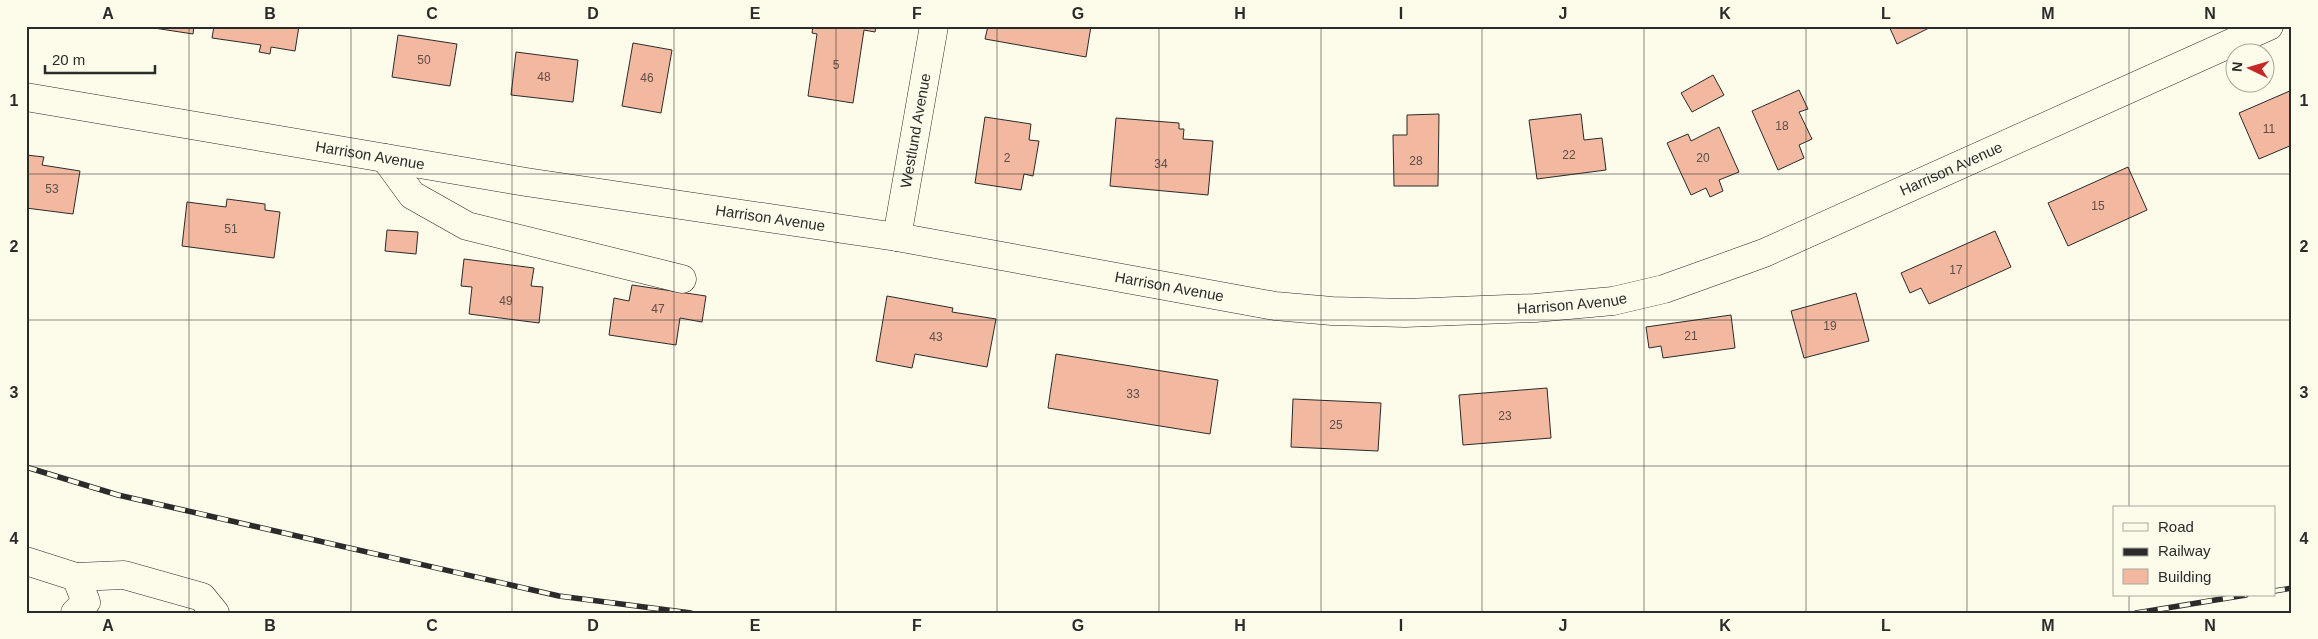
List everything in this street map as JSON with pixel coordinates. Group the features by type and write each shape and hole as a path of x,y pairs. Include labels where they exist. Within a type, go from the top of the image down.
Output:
{"street":[{"name":"Westlund Avenue","path":"898,237 934,26"},
{"name":"Harrison Avenue","path":"26,97 526,182 898,237 1266,304 1313,310 1405,313 1574,306 1613,302 1664,289 1764,253 2269,26"},
{"path":"385,158 412,195 467,226 682,279"},
{"path":"26,561 76,577 124,575 202,597 215,613"},
{"path":"75,613 86,602 76,577"}],"building":[{"path":"141,26 194,26 193,34"},
{"path":"214,26 299,26 295,51 271,47 270,54 259,52 261,45 212,38"},
{"path":"813,26 876,26 875,32 864,30 853,103 808,96 817,34 812,33"},
{"path":"988,26 1091,26 1086,57 985,39"},
{"path":"1889,26 1933,26 1897,44"},
{"path":"398,35 457,44 450,86 392,77"},
{"path":"633,43 672,50 661,113 622,106"},
{"path":"516,52 578,60 573,102 511,95"},
{"path":"1713,75 1724,95 1692,112 1681,93"},
{"path":"1799,90 1808,109 1799,112 1812,139 1799,145 1804,158 1778,170 1752,111"},
{"path":"2292,90 2292,145 2259,159 2239,113"},
{"path":"1439,114 1438,186 1394,186 1393,135 1407,135 1407,115"},
{"path":"1581,114 1584,140 1602,138 1606,170 1537,179 1529,120"},
{"path":"985,117 1031,124 1029,140 1039,141 1033,176 1024,174 1021,190 975,183"},
{"path":"1116,118 1179,123 1179,129 1184,129 1183,139 1213,141 1208,195 1110,186"},
{"path":"1719,127 1739,172 1719,180 1723,191 1710,197 1706,188 1691,195 1667,143 1688,134 1691,141"},
{"path":"26,155 44,157 42,165 80,171 73,214 26,208"},
{"path":"2128,167 2147,210 2068,246 2048,203"},
{"path":"227,199 265,204 265,210 280,212 274,258 182,246 187,202 226,207"},
{"path":"387,230 418,232 416,254 385,251"},
{"path":"1995,231 2011,267 1929,304 1921,288 1910,293 1901,273"},
{"path":"464,259 534,268 531,286 543,287 539,323 469,314 472,287 461,286"},
{"path":"632,285 706,296 702,322 680,318 676,345 609,335 614,298 629,301"},
{"path":"1856,293 1869,341 1804,358 1791,311"},
{"path":"887,296 953,308 952,312 996,319 987,367 915,354 912,368 876,361"},
{"path":"1731,315 1735,348 1663,358 1661,346 1649,348 1646,327"},
{"path":"1056,354 1218,380 1210,434 1048,408"},
{"path":"1547,388 1551,438 1463,445 1459,395"},
{"path":"1293,399 1381,403 1378,451 1291,447"}],"railway":[{"path":"26,467 118,495 559,596 691,613"},
{"path":"2276,591 2292,588"},
{"path":"2136,613 2240,596"}]}
